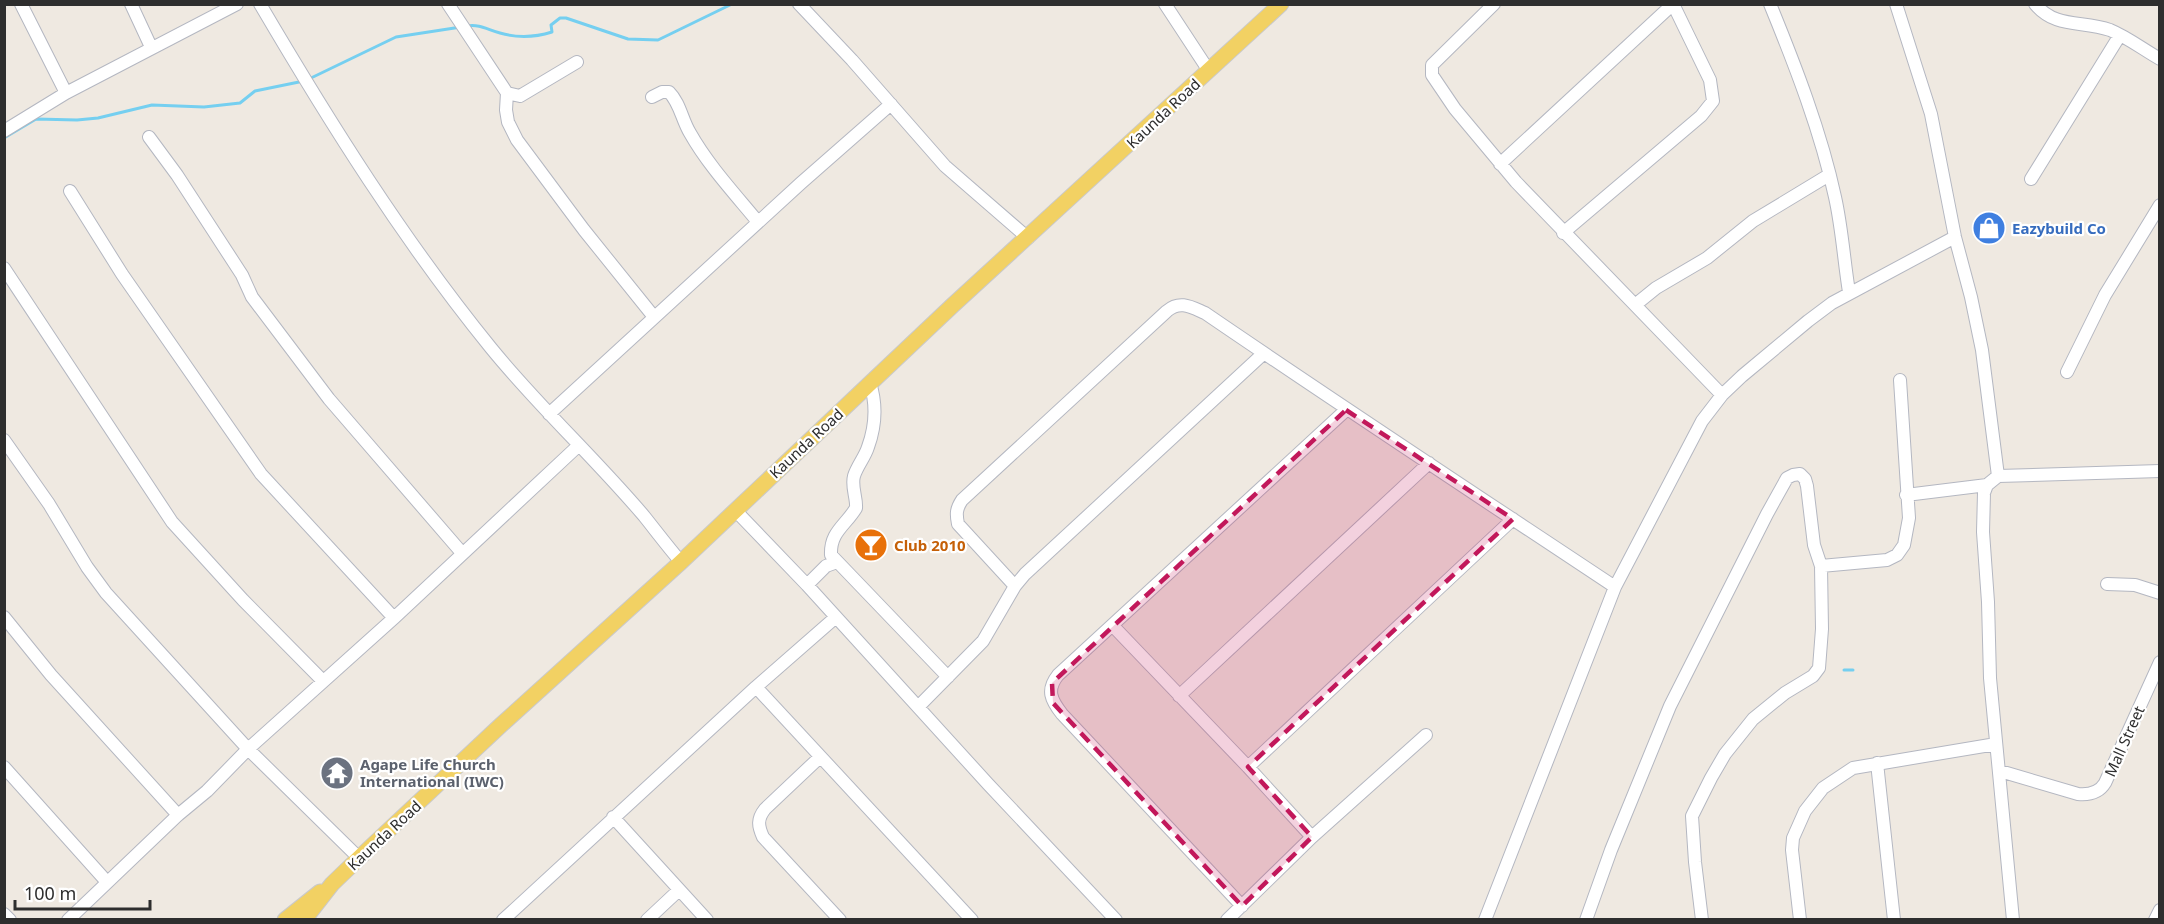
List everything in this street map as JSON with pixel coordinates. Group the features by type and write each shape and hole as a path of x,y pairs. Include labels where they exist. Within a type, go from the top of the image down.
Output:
{"main road":[{"name":"Kaunda Road","path":"307,918 333,884 359,858 1281,4"},
{"name":"Kaunda Road","path":"285,920 304,903 333,884"}],"street":[{"path":"21,4 66,93"},
{"path":"131,4 151,47"},
{"path":"4,131 66,93 237,4"},
{"path":"260,4 305,81 440,281 491,348 643,515 681,562"},
{"path":"448,4 507,93 508,122 517,140 584,230 654,317"},
{"path":"799,4 945,166 1028,238"},
{"path":"1165,4 1209,71"},
{"path":"1494,4 1432,65 1432,75 1455,109 1500,164 1563,233 1722,395"},
{"path":"1500,164 1673,4 1710,80 1713,101 1701,116 1563,233"},
{"path":"1770,4 1797,75 1829,175 1838,215 1849,292"},
{"path":"1896,4 1931,114 1955,237 1982,350 1998,476"},
{"path":"2035,4 2051,18 2098,27 2120,35 2160,59"},
{"path":"2031,179 2120,35"},
{"path":"507,93 520,96 577,62"},
{"path":"652,97 662,92 669,92 688,132 758,222"},
{"path":"549,414 758,222 891,104"},
{"path":"149,137 177,175 235,265 252,297 329,399 462,554"},
{"path":"1635,305 1656,288 1707,258 1753,221 1829,175"},
{"path":"70,191 122,274 261,474 394,618"},
{"path":"2067,372 2110,286 2160,205"},
{"path":"1485,920 1615,587 1702,421 1722,395 1808,321 1849,292 1955,237"},
{"path":"4,268 172,522 243,600 323,681"},
{"path":"1015,586 958,524 957,507 1061,408 1175,306 1191,307 1205,313 1346,410 1615,587"},
{"path":"918,707 983,641 1015,586 1036,564 1264,353"},
{"path":"1821,566 1887,560 1897,555 1904,545 1908,528 1900,380"},
{"path":"870,383 875,400 875,416 868,446 854,477 856,508 834,536 831,555 948,676"},
{"path":"1242,906 1053,703 1050,692 1052,683 1346,410"},
{"path":"4,440 49,504 87,567 106,593 248,749 359,858"},
{"path":"68,920 178,814 394,618 578,446"},
{"path":"1179,696 1429,463"},
{"path":"2013,920 1990,678 1983,532 1984,493 1987,485 1998,476 2160,471"},
{"path":"1586,920 1611,850 1670,706 1787,478 1800,474 1807,486 1814,545 1821,566 1822,629 1819,668 1813,676 1776,699 1753,719 1725,754 1692,816 1702,920"},
{"path":"1906,495 1987,485"},
{"path":"735,510 836,616 1116,920"},
{"path":"1248,767 1513,519"},
{"path":"807,585 826,566 837,562"},
{"path":"2107,584 2135,585 2160,593"},
{"path":"503,920 613,817 836,616"},
{"path":"4,617 51,675 178,814"},
{"path":"1113,626 1248,767 1311,837"},
{"name":"Mall Street","path":"2000,771 2078,794 2085,795 2098,791 2105,783 2160,662"},
{"path":"756,687 972,920"},
{"path":"1227,920 1311,837 1426,735"},
{"path":"1800,920 1792,850 1793,838 1798,823 1813,801 1832,781 1853,768 1996,744"},
{"path":"820,757 765,809 759,818 759,827 763,837 840,920"},
{"path":"1877,763 1894,920"},
{"path":"4,767 107,882"},
{"path":"613,817 707,920"},
{"path":"647,920 679,890"},
{"path":"2155,920 2160,910"},
{"path":"4,914 10,920"}],"highlighted area":[{"path":"1346,410 1513,519 1248,767 1312,837 1242,906 1053,703 1052,683"}],"waterway":[{"path":"467,26 513,36 533,36 552,32 551,25 560,18 566,18 628,39 658,40 732,4"},
{"path":"311,78 396,37 461,27"},
{"path":"4,138 36,119 98,118 152,105 204,107 240,103 255,91 299,82"},
{"path":"1844,670 1853,670"}],"place":[{"name":"Eazybuild Co","path":"1989,228"},
{"name":"Club 2010","path":"871,545"},
{"name":"Agape Life Church International (IWC)","path":"337,773"}]}
